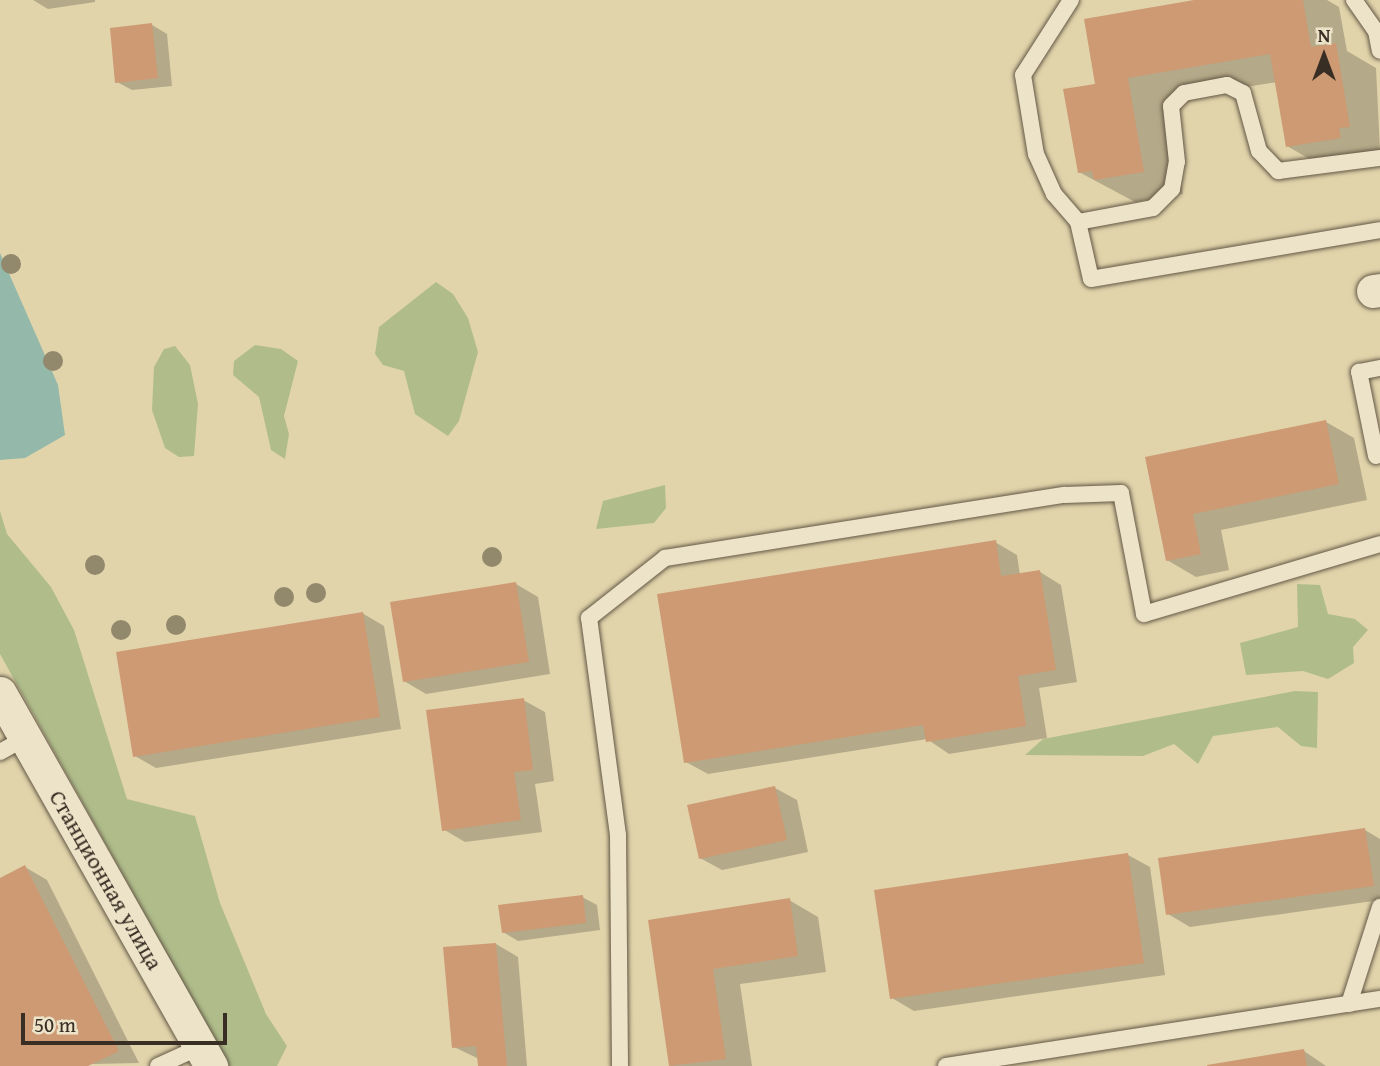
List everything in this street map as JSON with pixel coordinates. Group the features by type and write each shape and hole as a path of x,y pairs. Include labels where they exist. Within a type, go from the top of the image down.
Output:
{"street":[{"name":"Станционная улица","path":"0,694 13,745 206,1056"}],"lane":[{"path":"1071,0 1024,75 1036,154 1054,194 1078,222 1091,279 1380,230"},
{"path":"1354,0 1376,31 1380,51"},
{"path":"1078,222 1153,208 1172,189 1177,162 1171,106 1184,93 1227,85 1243,93 1259,151 1278,171 1380,158"},
{"path":"1376,456 1359,372 1380,368"},
{"path":"620,1066 618,835 589,618 665,558 1065,495 1121,493 1144,614 1380,544"},
{"path":"1349,1004 1380,907"},
{"path":"946,1066 1380,999"},
{"path":"159,1066 206,1056"}],"green space":[{"path":"436,282 453,294 468,318 478,352 459,421 448,436 415,414 404,371 383,365 375,354 379,327"},
{"path":"255,345 281,349 298,361 284,416 289,434 285,459 271,450 259,397 233,375 234,361"},
{"path":"175,346 190,365 198,404 194,456 179,457 165,448 152,410 154,367 164,349"},
{"path":"665,485 666,508 654,523 596,529 603,501"},
{"path":"0,511 7,534 51,587 74,630 127,799 195,816 220,903 266,1014 287,1046 277,1066 229,1066 0,654"},
{"path":"1297,584 1320,585 1328,614 1355,619 1368,630 1353,647 1354,663 1328,679 1303,671 1246,675 1240,643 1298,627"},
{"path":"1295,691 1318,692 1317,748 1301,746 1278,727 1213,736 1198,764 1174,744 1143,756 1025,755 1043,739"}],"shaded area":[{"path":"0,253 58,385 65,435 25,458 0,460"}],"building":[{"path":"1194,0 1303,0 1311,47 1336,43 1350,127 1339,128 1341,138 1286,147 1270,54 1128,78 1144,172 1094,180 1092,171 1078,173 1063,89 1095,84 1084,19"},
{"path":"152,23 158,78 115,83 110,28"},
{"path":"1326,420 1339,484 1193,514 1201,554 1166,561 1145,457"},
{"path":"996,540 1001,576 1040,570 1056,670 1018,676 1026,726 926,742 923,725 684,763 657,594"},
{"path":"516,582 529,662 403,682 390,602"},
{"path":"363,612 380,717 133,757 116,652"},
{"path":"524,698 533,770 514,772 521,820 442,831 426,710"},
{"path":"775,786 787,840 699,859 687,805"},
{"path":"1365,828 1374,886 1166,915 1158,858"},
{"path":"1128,853 1144,963 890,999 874,890"},
{"path":"25,865 119,1051 88,1066 0,1066 0,878"},
{"path":"583,895 586,923 502,933 498,905"},
{"path":"790,898 798,956 713,969 726,1059 669,1066 648,920"},
{"path":"496,943 507,1066 478,1066 476,1046 452,1048 443,947"},
{"path":"1304,1049 1307,1066 1207,1066 1207,1065"}]}
